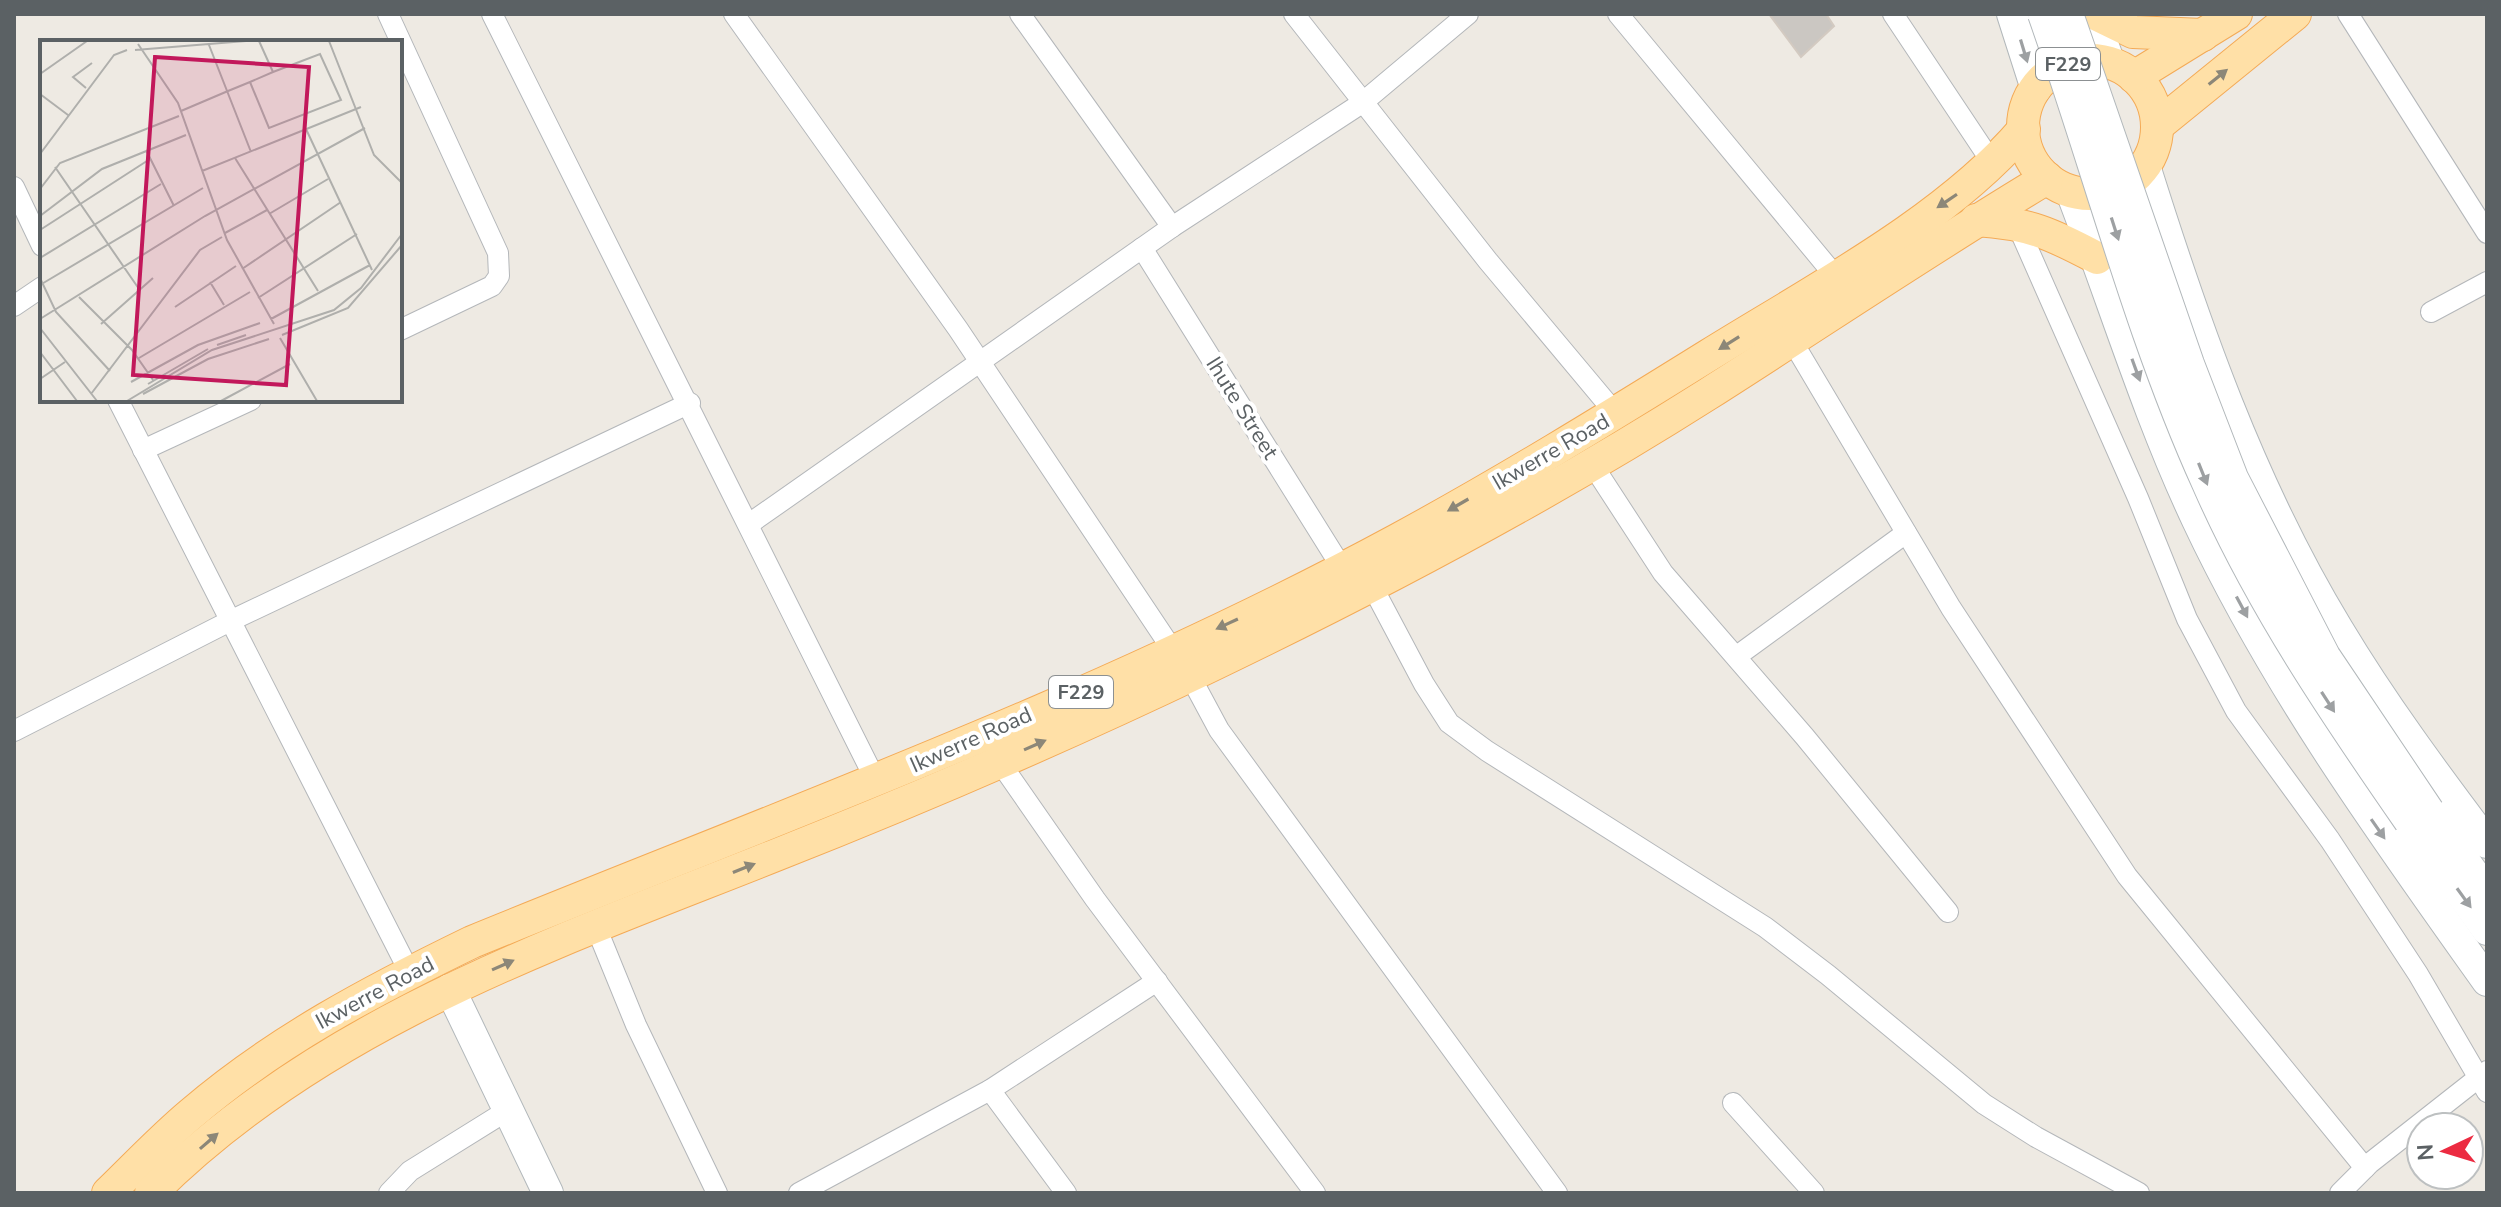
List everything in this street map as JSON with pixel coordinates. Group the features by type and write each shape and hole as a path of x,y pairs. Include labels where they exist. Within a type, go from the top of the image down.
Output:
{"main road":[{"path":"2094,14 2133,32 2203,35"},
{"name":"F229","path":"2024,129 2029,101 2036,89 2045,78 2069,64 2122,70 2203,35 2236,14"},
{"path":"2157,126 2295,14"},
{"path":"2122,70 2151,99 2157,126 2152,154 2145,166"},
{"name":"Ikwerre Road","path":"151,1193 228,1124 291,1079 359,1036 450,989 867,819 999,761 1181,663 1342,568 1395,541 1616,414 1836,277 1967,187 1993,164 2024,129"},
{"path":"2024,129 2030,156 2059,185"},
{"name":"F229","path":"2059,185 2085,194 2112,191 2136,177 2145,166"},
{"name":"Ikwerre Road","path":"108,1193 192,1112 242,1074 347,1005 501,931 1372,586 1592,464 1976,220 2059,185"},
{"path":"1976,220 2016,222 2045,230 2097,258"}],"street":[{"path":"388,14 400,40"},
{"path":"492,14 690,403 876,781"},
{"path":"734,14 981,363 1181,663 1219,730 1557,1193"},
{"path":"1020,14 1172,227"},
{"path":"1294,14 1362,103 1616,414"},
{"path":"749,524 1172,227 1362,103 1468,14"},
{"path":"1618,14 1836,277"},
{"path":"1893,14 1993,164"},
{"path":"2012,14 2036,89"},
{"path":"2043,14 2094,123"},
{"path":"2068,14 2094,123 2159,361 2206,483 2308,671 2419,816 2487,892"},
{"path":"2094,14 2122,70"},
{"path":"2348,14 2487,233"},
{"path":"402,44 498,253 499,276 492,286 402,329"},
{"path":"2145,166 2193,314 2263,485 2337,628 2415,746 2487,843"},
{"path":"2059,185 2097,258 2123,336 2196,520 2280,680 2372,821 2487,981"},
{"path":"14,187 40,242"},
{"path":"2016,222 2138,498 2187,619 2229,698 2330,840 2484,1080 2365,1168 2340,1193"},
{"name":"Ihute Street","path":"1142,248 1342,568"},
{"path":"2431,312 2487,282"},
{"path":"14,306 40,288"},
{"path":"2123,336 2127,317 2150,300 2178,304 2193,314"},
{"path":"1791,339 1951,608 2127,876 2365,1168"},
{"path":"119,402 410,973"},
{"path":"143,450 247,402"},
{"path":"14,731 230,621 690,403"},
{"path":"1592,464 1663,573 1737,656 1948,912"},
{"path":"1737,656 1906,533"},
{"path":"1372,586 1424,684 1449,723 1487,751 1765,927 1984,1104 2036,1137 2139,1193"},
{"path":"999,761 1315,1193"},
{"path":"2419,816 2487,930"},
{"path":"596,927 636,1025 717,1193"},
{"path":"805,1192 990,1090 1157,981"},
{"path":"450,989 548,1193"},
{"path":"990,1090 1066,1193"},
{"path":"1733,1103 1814,1193"},
{"path":"389,1193 410,1171 508,1110"}],"building":[{"path":"1769,14 1826,14 1834,26 1801,57"}]}
